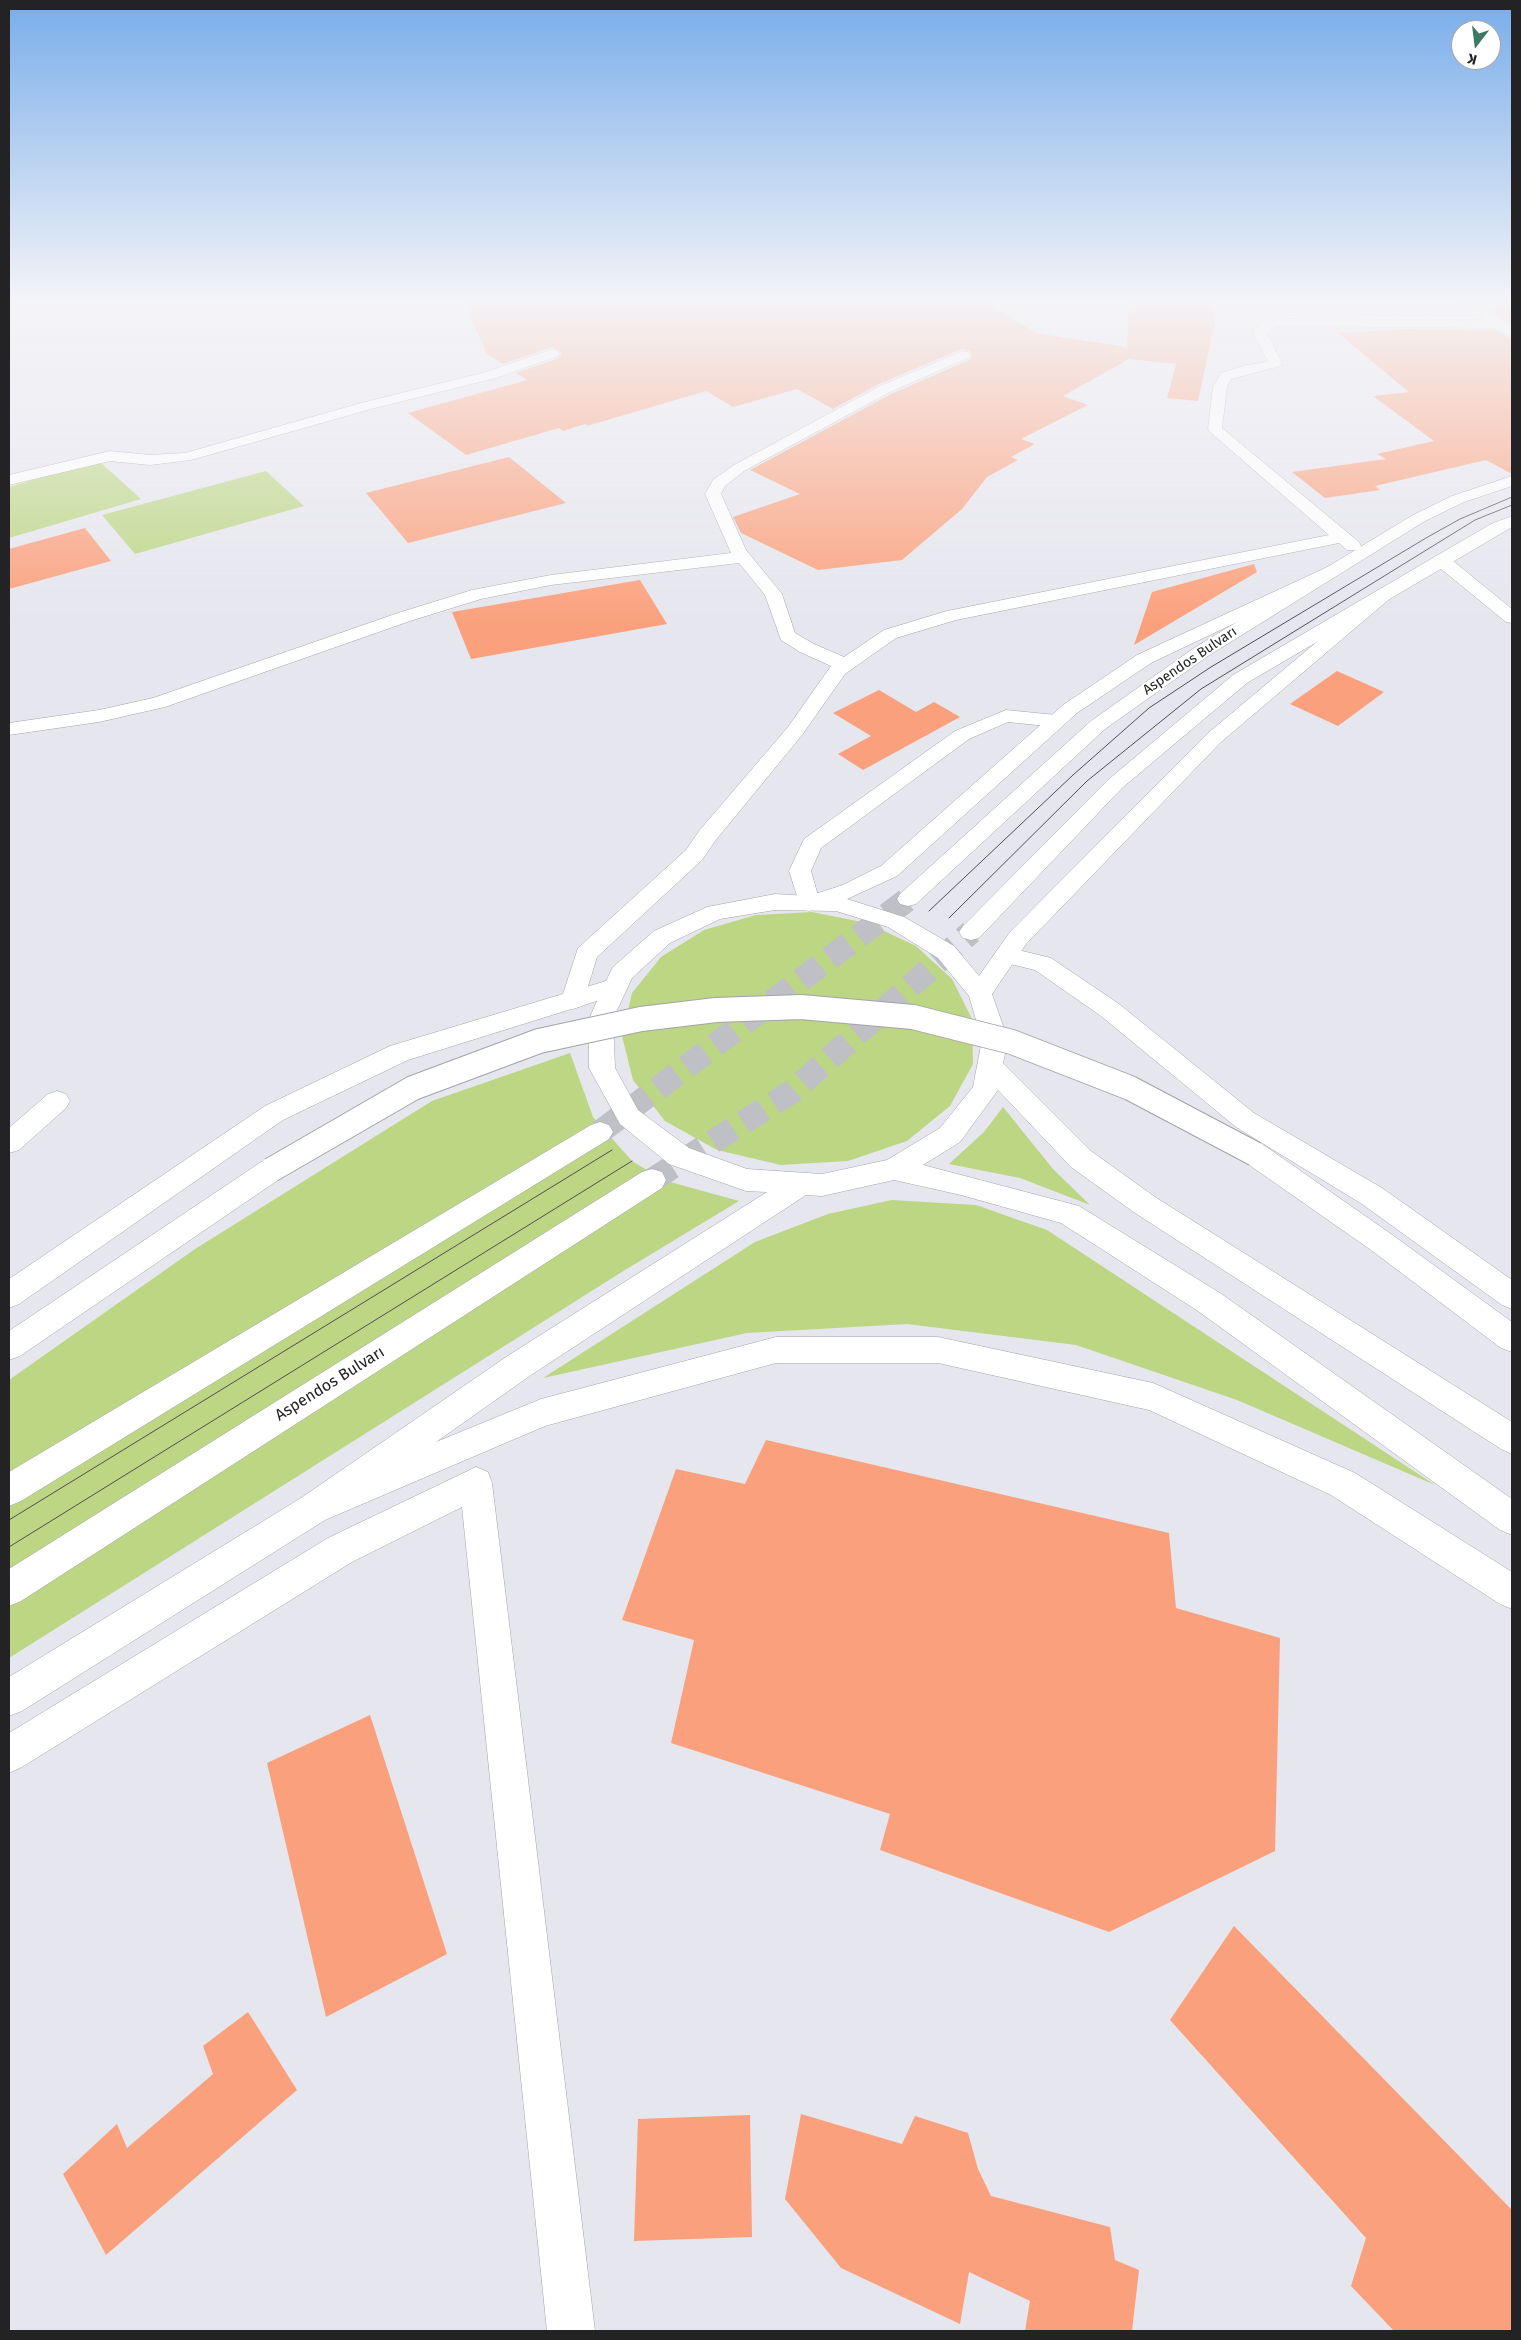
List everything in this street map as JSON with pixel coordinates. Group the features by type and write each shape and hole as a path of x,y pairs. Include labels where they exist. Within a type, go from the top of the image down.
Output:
{"main road":[{"path":"9,480 110,456 150,460 186,457 365,406"},
{"path":"845,665 807,648 787,636 773,594 738,551 713,494 719,483 739,468 853,406"},
{"path":"1218,406 1216,429 1361,553"},
{"name":"Aspendos Bulvarı","path":"908,899 1098,725 1201,652 1419,518 1458,499 1512,481"},
{"path":"971,932 1116,784 1240,679 1497,526 1512,521"},
{"path":"573,1000 586,954 694,855 707,836 795,731 838,670 890,634 953,615 1342,537"},
{"path":"9,729 99,716 158,703 404,617 478,594 551,580 743,557"},
{"path":"1441,560 1512,618"},
{"path":"809,903 851,890 889,871 1070,708 1144,659 1334,569"},
{"path":"980,992 1018,938 1214,738 1387,592"},
{"path":"809,903 800,871 812,844 962,735 1006,716 1056,721"},
{"path":"775,902 809,903 838,904 896,922 946,952 980,992 995,1040 985,1090 950,1135 894,1169 822,1185 746,1180 679,1156 629,1117 602,1068 601,1019 622,974 662,937 714,912 775,902"},
{"path":"1006,955 1043,964 1051,969 1110,1010 1245,1120 1372,1196 1512,1296"},
{"path":"9,1295 274,1114 399,1053 616,987"},
{"path":"9,1347 271,1170 413,1088 539,1041 641,1019 716,1010 801,1006 913,1017 1012,1042 1130,1088 1255,1154 1382,1242 1512,1339"},
{"path":"990,1065 1081,1159 1145,1205 1512,1439"},
{"path":"9,1143 57,1101"},
{"path":"9,1490 600,1132"},
{"path":"894,1169 961,1184 1068,1214 1209,1302 1512,1519"},
{"name":"Aspendos Bulvarı","path":"9,1589 652,1180"},
{"path":"9,1698 313,1509 520,1365 802,1184"},
{"path":"313,1509 541,1413 776,1350 938,1350 1153,1398 1343,1484 1512,1592"},
{"path":"9,1754 340,1550 476,1483 571,2331"}],"green space":[{"path":"99,461 141,499 9,538 9,487"},
{"path":"266,471 304,506 135,554 102,515"},
{"path":"812,912 867,923 916,946 952,979 972,1019 973,1064 950,1106 907,1141 848,1161 781,1165 717,1150 665,1121 633,1080 622,1036 632,993 661,957 704,930 756,915"},
{"path":"570,1053 593,1117 632,1161 663,1180 739,1201 625,1270 9,1658 9,1380 195,1249 432,1101"},
{"path":"1003,1107 1053,1169 1090,1205 1020,1178 949,1164 984,1132"},
{"path":"892,1200 976,1205 1047,1230 1435,1485 1237,1400 1076,1345 907,1324 747,1333 543,1378 755,1242 828,1214"}],"building":[{"path":"433,406 654,406 587,426 585,424 563,431 559,428 466,455 408,413"},
{"path":"868,406 1086,406 1021,439 1035,444 1011,457 1018,460 987,477 962,509 902,560 818,570 741,533 733,517 800,494 750,470"},
{"path":"1387,406 1512,406 1512,474 1486,460 1375,486 1380,490 1325,498 1292,472 1386,459 1377,454 1434,441"},
{"path":"509,457 566,503 408,543 366,493"},
{"path":"85,528 111,561 9,589 9,549"},
{"path":"1254,564 1257,572 1134,645 1152,592"},
{"path":"640,580 667,624 471,659 452,612"},
{"path":"1337,671 1384,692 1338,726 1290,704"},
{"path":"879,690 916,712 934,702 960,717 863,770 838,754 871,736 833,713"},
{"path":"766,1440 1169,1533 1176,1608 1280,1638 1275,1851 1109,1932 880,1850 890,1814 671,1743 694,1640 622,1620 676,1469 745,1484"},
{"path":"370,1715 447,1954 326,2017 267,1763"},
{"path":"1234,1926 1512,2210 1512,2331 1394,2331 1351,2286 1366,2238 1170,2020"},
{"path":"248,2012 297,2090 106,2255 63,2174 117,2124 127,2148 213,2074 203,2046"},
{"path":"801,2114 902,2144 915,2116 968,2133 978,2169 991,2196 1110,2227 1115,2260 1139,2270 1132,2331 1025,2331 1030,2301 969,2272 960,2324 841,2268 785,2199"},
{"path":"750,2115 752,2237 634,2241 638,2119"}],"tunnel":[{"path":"600,1132 908,899"},
{"path":"652,1180 793,1091 971,932"}],"tram line":[{"path":"929,911 1073,775 1149,708 1211,667 1426,538 1460,519 1512,497"},
{"path":"949,918 1087,781 1201,689 1475,520 1512,505"},
{"path":"9,1520 612,1150"},
{"path":"9,1547 632,1161"}]}
